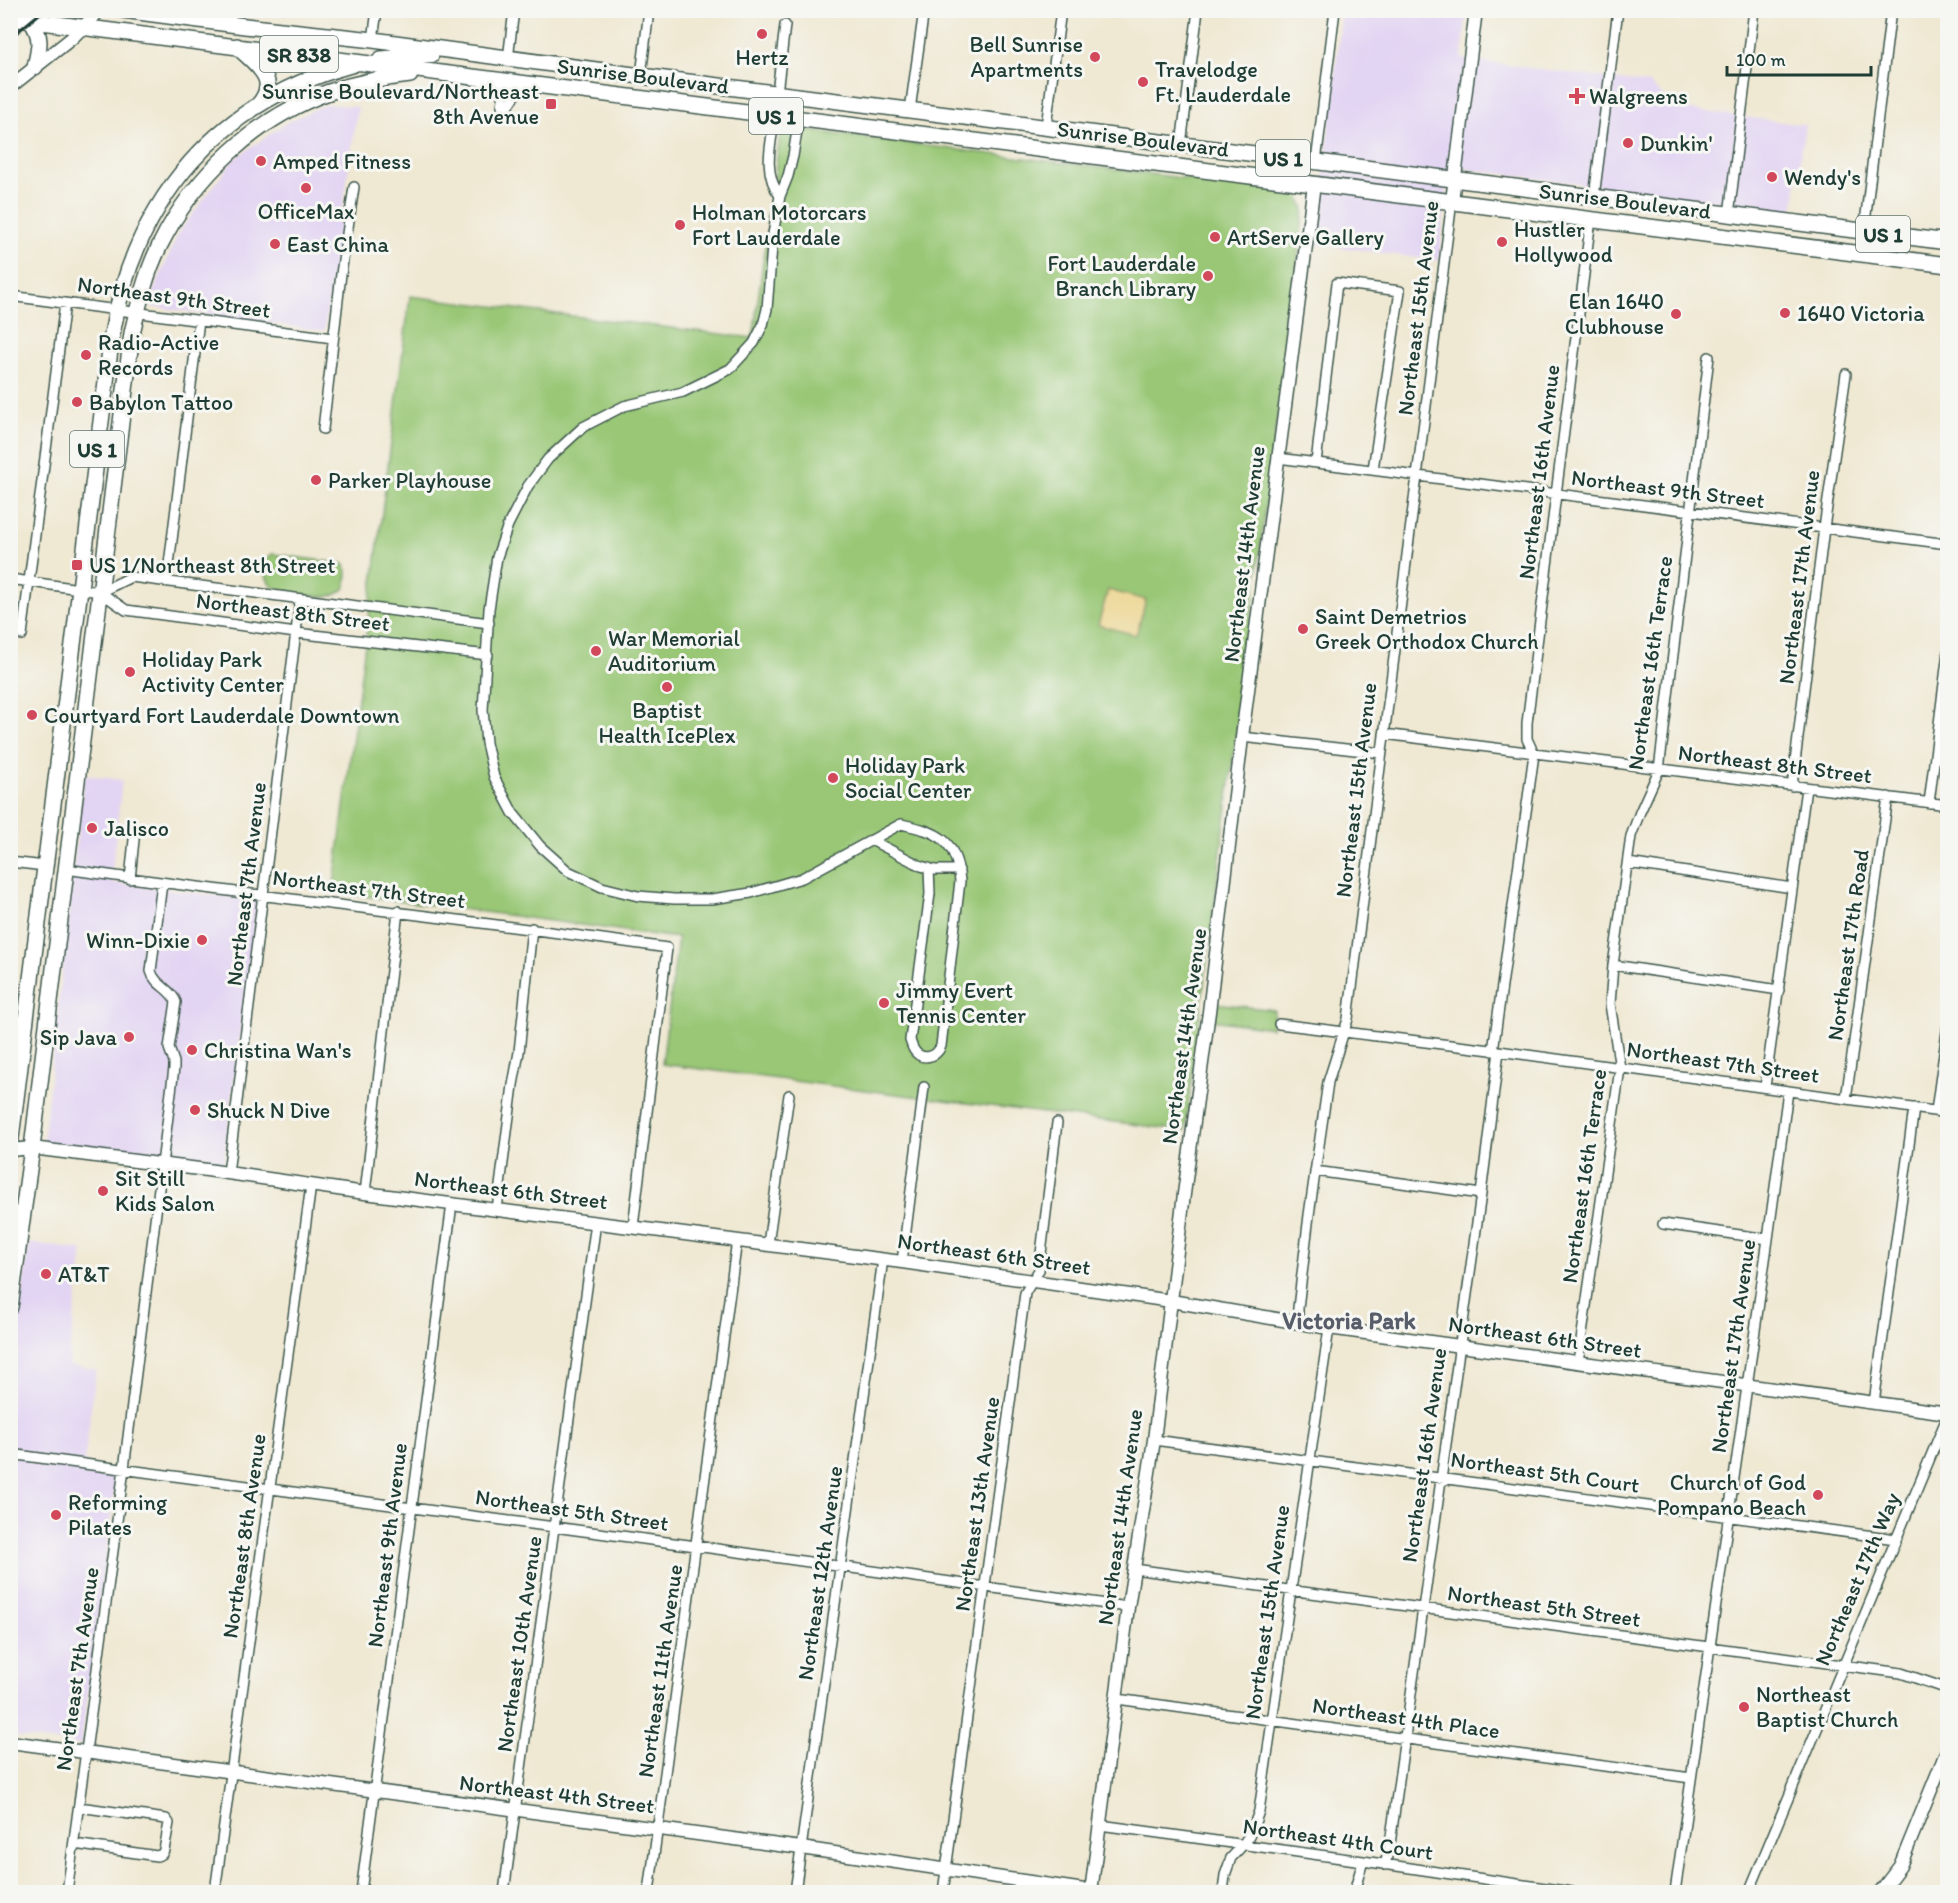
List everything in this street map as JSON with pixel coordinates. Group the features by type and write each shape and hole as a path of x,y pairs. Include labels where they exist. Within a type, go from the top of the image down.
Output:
{"main road":[{"name":"SR 838","path":"123,10 465,53"},
{"name":"SR 838","path":"10,18 440,73"},
{"path":"32,21 40,38 35,67"},
{"path":"237,46 267,79 267,91 256,106"},
{"name":"Sunrise Boulevard","path":"465,53 1947,242"},
{"path":"362,62 409,56 465,53"},
{"name":"US 1","path":"10,1148 116,309 126,273 158,206 171,187 209,143 237,118 256,106 302,82 362,62"},
{"name":"Sunrise Boulevard","path":"440,73 1947,265"},
{"name":"US 1","path":"10,1307 32,1148 132,333 143,288 160,246 184,205 222,159 253,133 301,104 357,83 383,78 440,73"},
{"path":"639,99 651,88 673,80"},
{"path":"775,116 793,103 811,98"},
{"path":"1009,146 1030,140 1046,127"},
{"path":"1725,236 1734,227 1753,218"},
{"path":"1926,262 1944,255 1947,251"},
{"path":"50,830 57,857 66,869"},
{"path":"45,866 63,897"}],"street":[{"path":"10,87 100,10"},
{"path":"373,40 377,10"},
{"path":"508,59 514,10"},
{"path":"641,76 649,10"},
{"path":"910,110 924,10"},
{"path":"1046,127 1061,10"},
{"path":"1181,145 1198,10"},
{"path":"1316,162 1335,10"},
{"name":"Northeast 15th Avenue","path":"1298,1323 1315,1171 1328,1082 1342,1031 1348,1019 1476,10"},
{"path":"1594,197 1618,10"},
{"path":"1730,215 1754,10"},
{"path":"1863,231 1891,10"},
{"path":"777,93 785,25"},
{"path":"506,81 505,107 523,84"},
{"path":"775,116 768,163 773,186 780,196"},
{"path":"799,118 793,156 780,196 773,234 767,309 763,325 754,343 730,369 683,392 624,406 583,427 548,459 528,486 508,525 497,557 489,609 483,727 488,756 494,777 513,813 540,846 568,871 602,887 638,896 712,900 751,893 802,878 901,824 921,829 943,839 956,855 960,881 941,1046 932,1057 922,1056 914,1051 910,1040 930,894 929,868"},
{"name":"Northeast 14th Avenue","path":"1093,1892 1128,1607 1154,1440 1314,184"},
{"path":"323,429 354,187"},
{"name":"Northeast 16th Avenue","path":"1385,1865 1390,1844 1481,1194 1496,1051 1534,754 1527,739 1527,723 1591,219"},
{"path":"1316,463 1337,283 1400,291 1372,469"},
{"name":"Northeast 9th Street","path":"10,296 333,338"},
{"path":"22,635 65,303"},
{"path":"167,581 199,320"},
{"name":"Northeast 16th Terrace","path":"1578,1362 1620,1068 1610,1004 1613,964 1631,836 1659,770 1709,357"},
{"name":"Northeast 17th Avenue","path":"1792,786 1824,528 1846,374"},
{"name":"Northeast 9th Street","path":"1278,458 1947,544"},
{"name":"Northeast 8th Street","path":"100,592 131,577 489,623"},
{"name":"Northeast 8th Street","path":"10,579 100,592 126,610 296,633 488,655"},
{"name":"Northeast 7th Avenue","path":"228,1173 300,600"},
{"path":"1929,803 1947,652"},
{"name":"Northeast 8th Street","path":"1384,734 1947,805"},
{"path":"1242,737 1381,753"},
{"path":"1765,1087 1806,788"},
{"name":"Northeast 17th Road","path":"1846,1099 1887,797"},
{"path":"890,829 890,851"},
{"path":"130,879 135,830"},
{"path":"871,840 921,866 959,870"},
{"path":"10,862 45,866"},
{"path":"1628,863 1792,888"},
{"name":"Northeast 7th Street","path":"66,869 264,896 532,928 667,948 633,1227"},
{"name":"Northeast 7th Avenue","path":"67,1893 124,1469 174,1068 169,1048 176,1002 169,991 157,984 151,971 162,883"},
{"path":"365,1193 398,911"},
{"path":"497,1209 519,1052 532,928"},
{"path":"1613,964 1779,990"},
{"name":"Northeast 7th Street","path":"1279,1024 1496,1051 1947,1113"},
{"path":"1936,1111 1947,1024"},
{"path":"902,1262 924,1087"},
{"name":"Northeast 17th Avenue","path":"1675,1893 1788,1090"},
{"path":"768,1244 789,1095"},
{"path":"1874,1403 1914,1108"},
{"name":"Northeast 13th Avenue","path":"943,1893 1025,1293 1039,1270 1057,1123"},
{"name":"Northeast 6th Street","path":"11,1140 32,1148"},
{"name":"Northeast 6th Street","path":"10,1148 32,1148 882,1259 1171,1301 1329,1328 1947,1414"},
{"path":"1315,1171 1481,1194"},
{"name":"Northeast 8th Avenue","path":"215,1893 311,1185"},
{"name":"Northeast 9th Avenue","path":"361,1893 452,1204"},
{"name":"Northeast 10th Avenue","path":"504,1893 596,1222"},
{"path":"1663,1224 1768,1239"},
{"name":"Northeast 11th Avenue","path":"649,1893 737,1240"},
{"name":"Northeast 12th Avenue","path":"795,1893 882,1259"},
{"name":"Northeast 15th Avenue","path":"1222,1893 1231,1858 1252,1831 1259,1811 1329,1328"},
{"name":"Northeast 17th Way","path":"1749,1893 1947,1414"},
{"name":"Northeast 5th Court","path":"1154,1440 1896,1539"},
{"name":"Northeast 5th Street","path":"10,1454 696,1546 1128,1607"},
{"name":"Northeast 5th Street","path":"1134,1569 1901,1672 1947,1689"},
{"name":"Northeast 4th Place","path":"1117,1699 1691,1778"},
{"name":"Northeast 4th Street","path":"10,1742 801,1848 1093,1892"},
{"path":"1880,1893 1900,1866 1947,1748"},
{"path":"74,1844 156,1856 165,1850 169,1823 166,1819 79,1807"},
{"name":"Northeast 4th Court","path":"1100,1825 1363,1861 1572,1893"},
{"path":"1354,1893 1363,1861"}],"shaded area":[{"path":"1342,11 1467,11 1462,59 1650,84 1676,108 1805,125 1793,211 1449,167 1439,261 1316,244"},
{"path":"326,104 358,107 324,331 147,306 179,232 234,159 286,123"},
{"path":"84,775 122,780 111,882 257,901 223,1166 43,1143"},
{"path":"29,1243 83,1250 68,1365 96,1370 83,1472 116,1477 81,1745 10,1736 15,1675 10,1674 10,1379"}],"green space":[{"path":"781,127 1298,193 1304,209 1185,1131 662,1064 678,938 333,892 410,296 753,338"},
{"path":"272,554 344,564 347,571 346,586 333,596 301,594 277,589 269,582 264,568 264,561"},
{"path":"1214,1003 1274,1010 1272,1028 1212,1020"}],"sand":[{"path":"1108,590 1146,600 1136,635 1098,625"}],"railway":[{"path":"10,38 44,10"}],"place":[{"name":"Hertz","path":"762,34"},
{"name":"Bell Sunrise Apartments","path":"1095,57"},
{"name":"Travelodge Ft. Lauderdale","path":"1143,82"},
{"name":"Walgreens","path":"1577,96"},
{"name":"Sunrise Boulevard/Northeast 8th Avenue","path":"551,104"},
{"name":"Dunkin'","path":"1628,143"},
{"name":"Amped Fitness","path":"261,161"},
{"name":"Wendy's","path":"1772,177"},
{"name":"OfficeMax","path":"306,188"},
{"name":"Holman Motorcars Fort Lauderdale","path":"680,225"},
{"name":"ArtServe Gallery","path":"1215,237"},
{"name":"Hustler Hollywood","path":"1502,242"},
{"name":"East China","path":"275,244"},
{"name":"Fort Lauderdale Branch Library","path":"1208,276"},
{"name":"1640 Victoria","path":"1785,313"},
{"name":"Elan 1640 Clubhouse","path":"1676,314"},
{"name":"Radio-Active Records","path":"86,355"},
{"name":"Babylon Tattoo","path":"77,402"},
{"name":"Parker Playhouse","path":"316,480"},
{"name":"US 1/Northeast 8th Street","path":"77,565"},
{"name":"Saint Demetrios Greek Orthodox Church","path":"1303,629"},
{"name":"War Memorial Auditorium","path":"596,651"},
{"name":"Holiday Park Activity Center","path":"130,672"},
{"name":"Baptist Health IcePlex","path":"667,687"},
{"name":"Courtyard Fort Lauderdale Downtown","path":"32,715"},
{"name":"Holiday Park Social Center","path":"833,778"},
{"name":"Jalisco","path":"92,828"},
{"name":"Winn-Dixie","path":"202,940"},
{"name":"Jimmy Evert Tennis Center","path":"884,1003"},
{"name":"Sip Java","path":"129,1037"},
{"name":"Christina Wan's","path":"192,1050"},
{"name":"Shuck N Dive","path":"195,1110"},
{"name":"Sit Still Kids Salon","path":"103,1191"},
{"name":"AT&T","path":"46,1274"},
{"name":"Church of God Pompano Beach","path":"1818,1495"},
{"name":"Reforming Pilates","path":"56,1515"},
{"name":"Northeast Baptist Church","path":"1744,1707"}],"district":[{"name":"Victoria Park","path":"1349,1320"}]}
